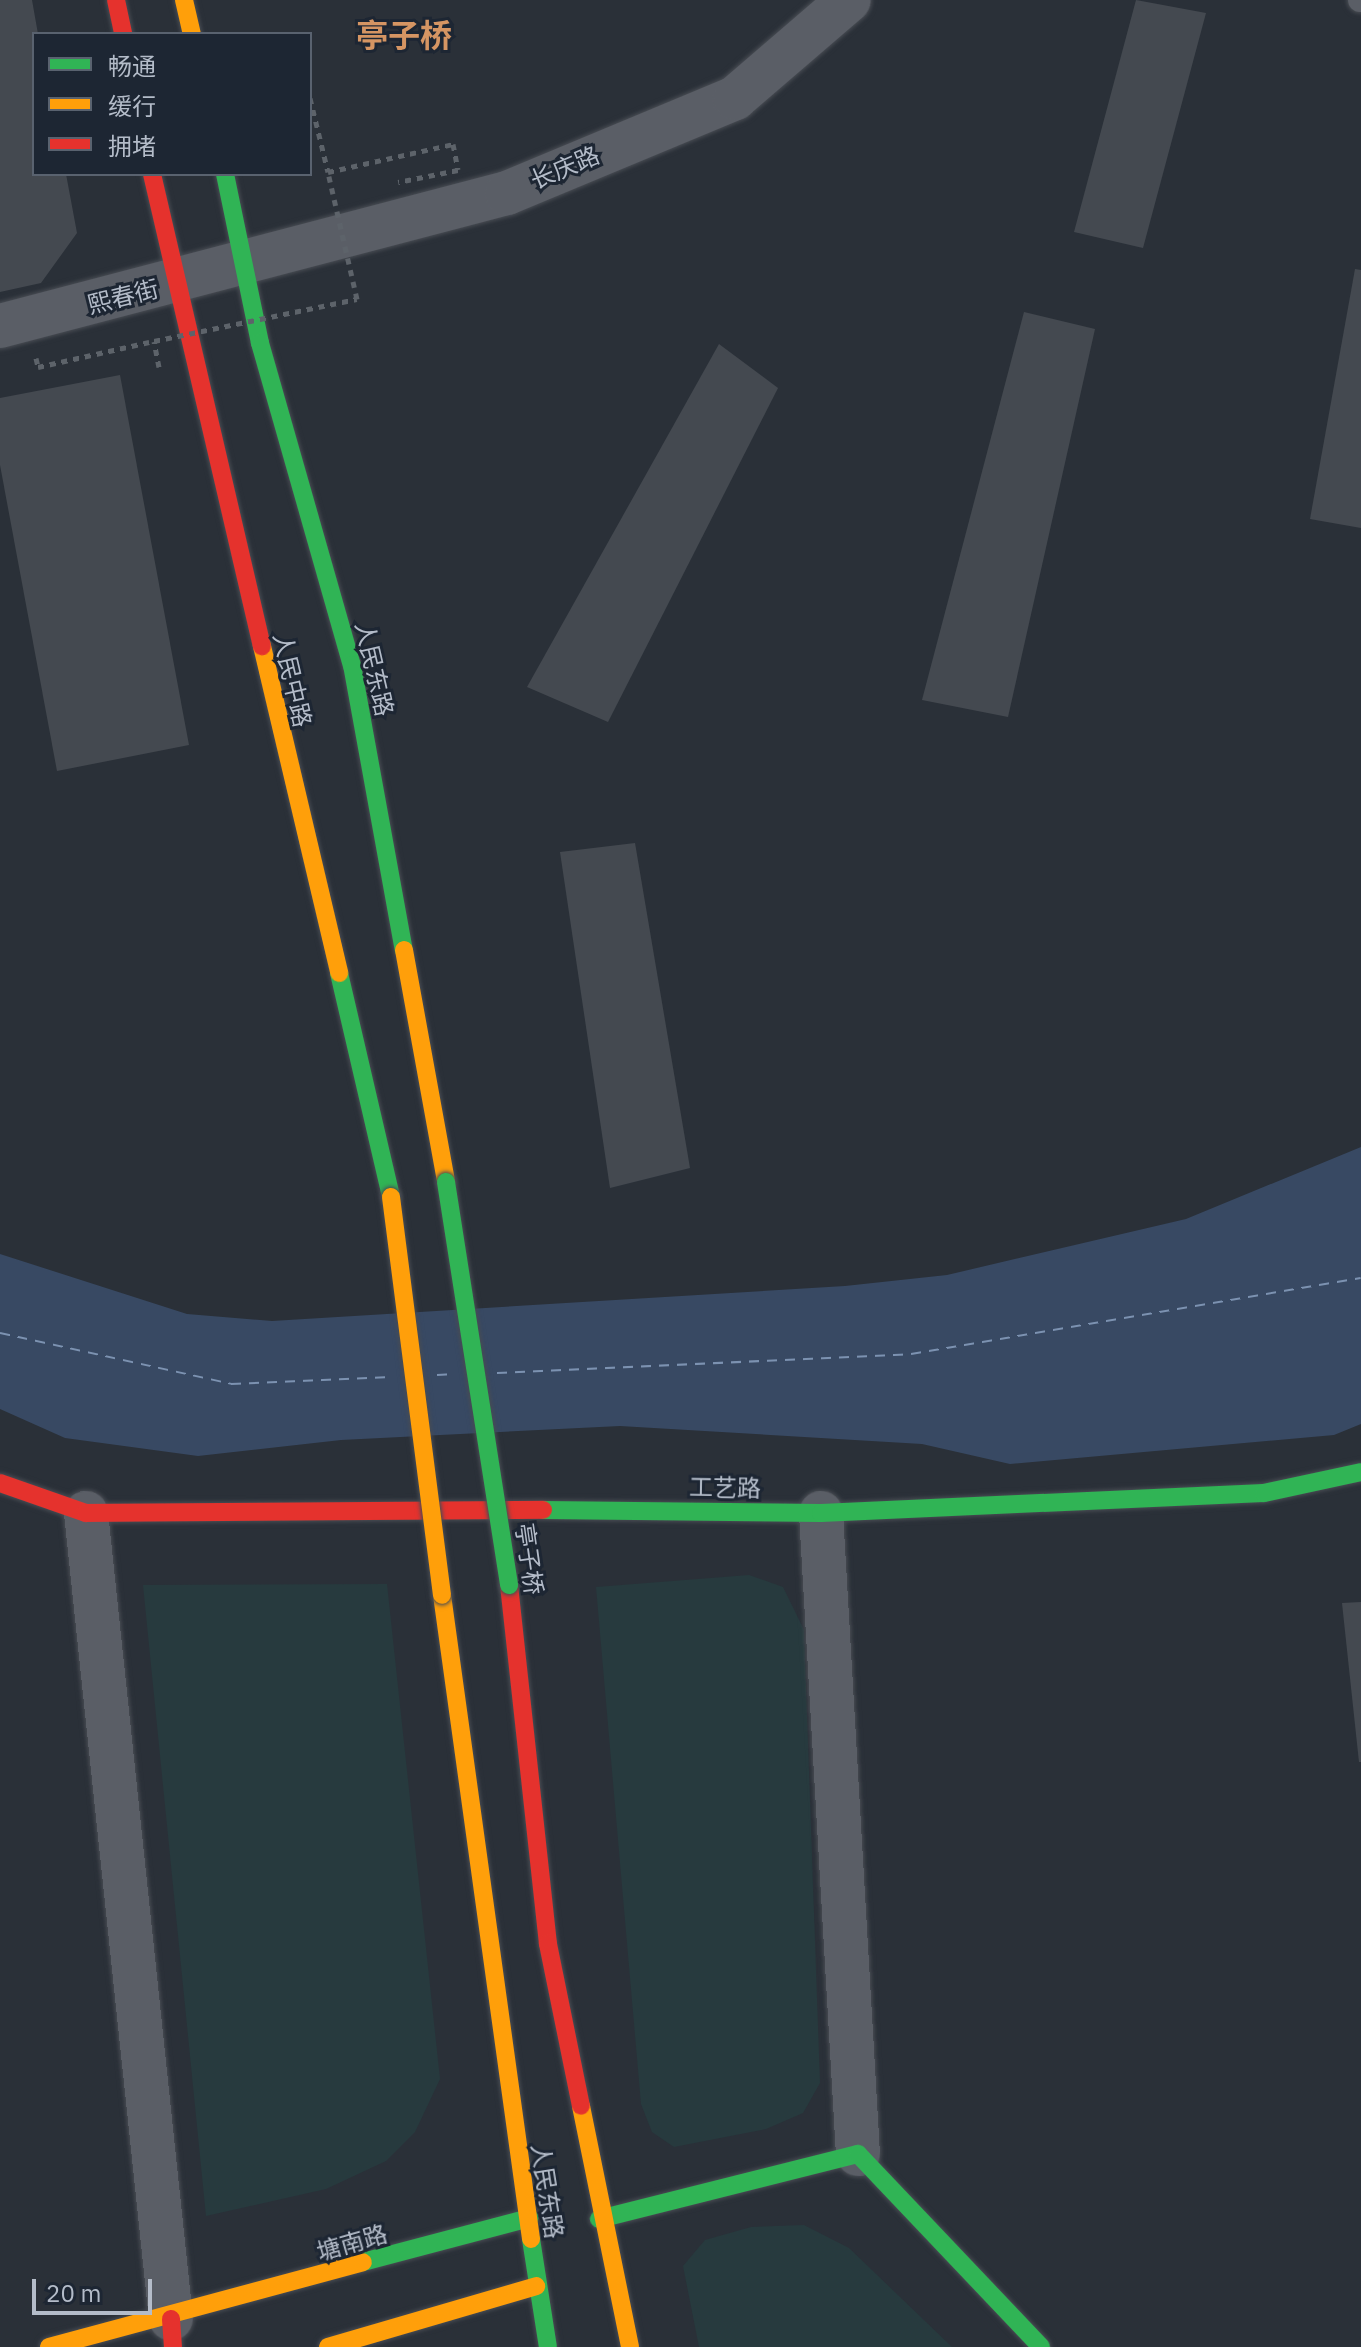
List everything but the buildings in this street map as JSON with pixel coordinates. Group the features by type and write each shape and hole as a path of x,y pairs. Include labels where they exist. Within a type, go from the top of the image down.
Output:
{"main road":[{"path":"116,0 123,32"},
{"path":"184,0 192,32"},
{"name":"人民中路","path":"152,176 175,284 391,1197 442,1595"},
{"name":"人民东路","path":"225,176 260,343 352,665 446,1182"},
{"name":"亭子桥","path":"446,1182 509,1585 548,1944 599,2219 630,2347"},
{"name":"工艺路","path":"86,1513 212,1507 821,1513 1264,1493 1361,1472"},
{"path":"0,1483 86,1513"},
{"name":"人民东路","path":"442,1595 499,2042 548,2347"},
{"path":"599,2219 858,2154 1041,2347"},
{"name":"塘南路","path":"49,2347 172,2333 529,2218"},
{"path":"328,2347 536,2286"}],"street":[{"name":"长庆路","path":"246,267 507,193 735,98 849,0"},
{"name":"熙春街","path":"0,326 246,267"},
{"path":"86,1513 172,2333"},
{"path":"821,1513 858,2154"}],"path":[{"path":"38,367 357,299 312,106"},
{"path":"328,172 453,144 458,170 398,182"},
{"path":"154,341 159,367"}],"green space":[{"path":"749,1575 783,1587 804,1630 820,2083 803,2113 766,2129 674,2147 652,2132 641,2104 596,1587"},
{"path":"387,1584 440,2079 415,2132 386,2161 326,2189 206,2216 143,1585"},
{"path":"804,2225 849,2248 952,2347 699,2347 683,2266 705,2240 751,2227"}],"water":[{"path":"1361,1147 1361,1424 1334,1435 1010,1464 922,1444 620,1426 341,1440 198,1456 65,1438 0,1409 0,1254 187,1314 272,1321 845,1286 947,1275 1186,1219"}],"ferry route":[{"path":"497,1373 911,1354 1361,1278"},
{"path":"0,1333 231,1384 391,1377"},
{"path":"437,1375 455,1374"}],"traffic: fast":[{"path":"225,176 260,343 352,665 404,950"},
{"path":"339,973 391,1197"},
{"path":"446,1182 509,1585"},
{"path":"543,1510 821,1513 1264,1493 1361,1472"},
{"path":"599,2219 858,2154 1041,2347"},
{"path":"363,2262 529,2218"},
{"path":"531,2239 548,2347"}],"traffic: slow":[{"path":"184,0 192,32"},
{"path":"262,646 339,973"},
{"path":"404,950 446,1182"},
{"path":"391,1197 442,1595"},
{"path":"442,1595 531,2239"},
{"path":"581,2106 630,2347"},
{"path":"49,2347 363,2262"},
{"path":"328,2347 536,2286"}],"traffic: jam":[{"path":"116,0 123,32"},
{"path":"152,176 262,646"},
{"path":"0,1483 86,1513 543,1510"},
{"path":"509,1585 548,1944 581,2106"},
{"path":"171,2319 173,2347"}],"district":[{"name":"亭子桥","path":"404,35"}]}
